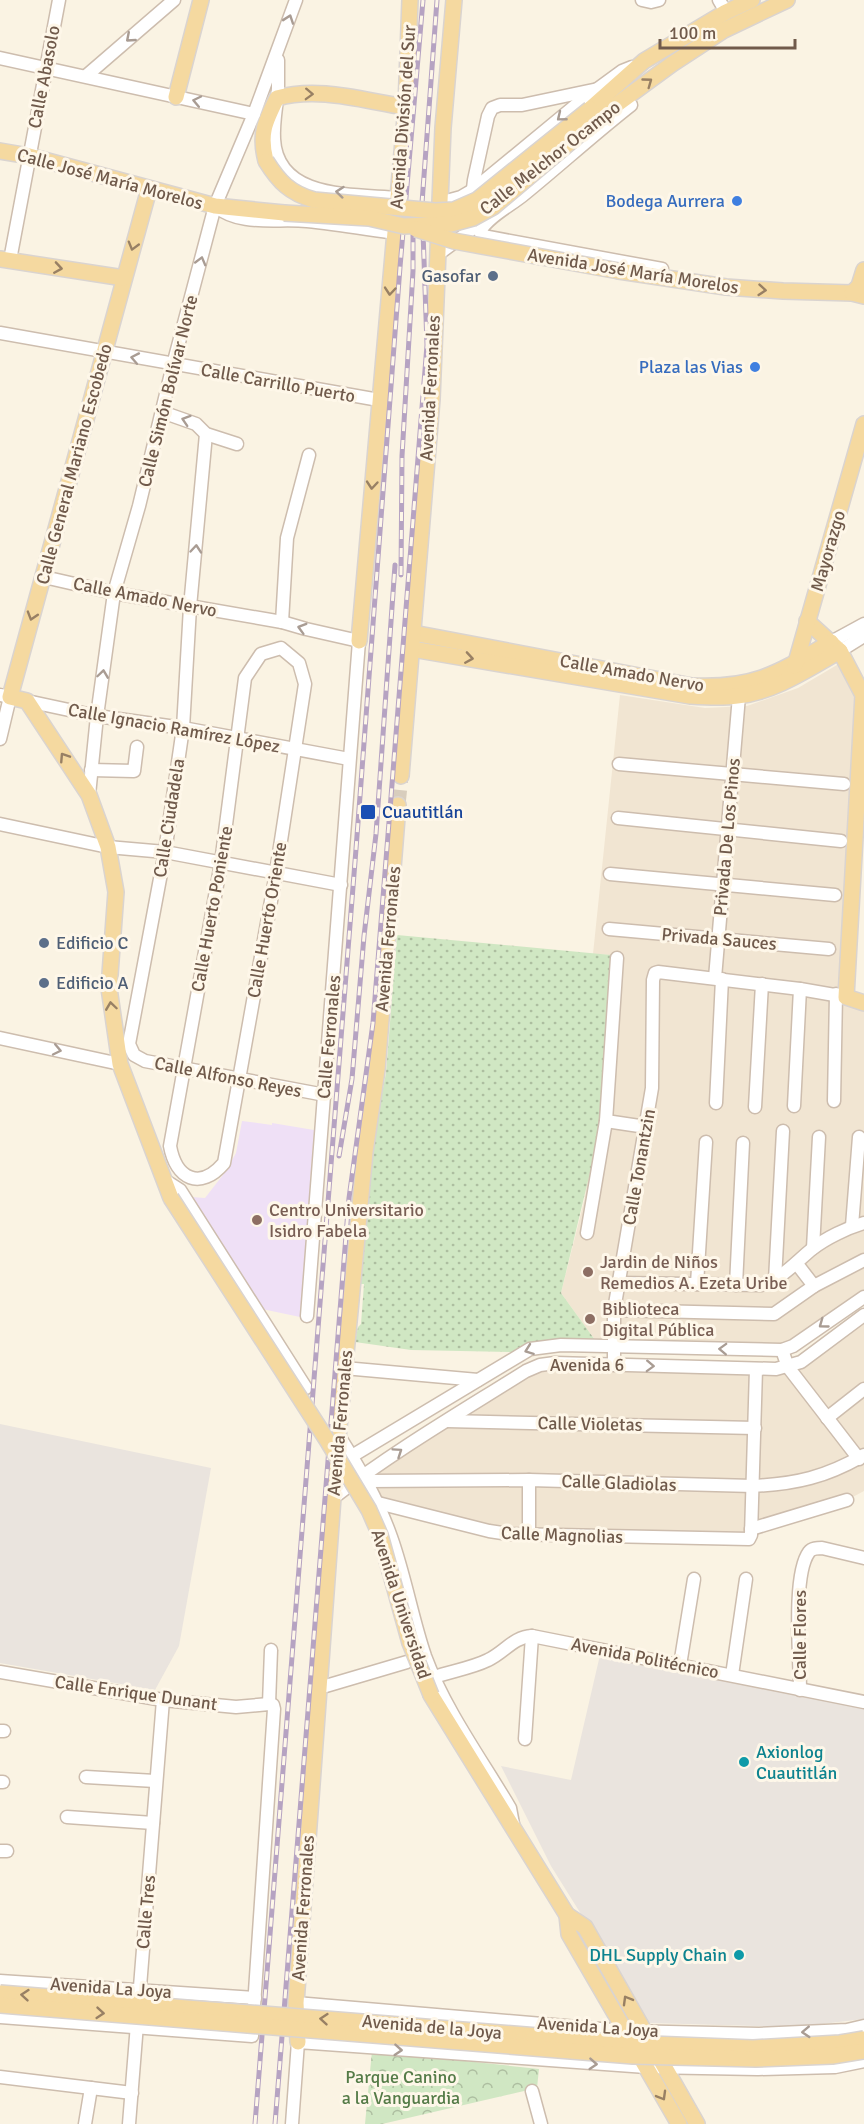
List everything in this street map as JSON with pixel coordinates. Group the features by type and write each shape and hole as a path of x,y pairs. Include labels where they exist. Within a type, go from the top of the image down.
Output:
{"main road":[{"path":"176,97 201,0"},
{"name":"Avenida División del Sur","path":"400,229 398,198 406,107 410,0"},
{"name":"Avenida Ferronales","path":"401,776 432,399 436,255 443,128 454,0"},
{"name":"Calle Melchor Ocampo","path":"215,206 369,218 400,229 451,224 473,218 493,207 596,113 644,62 723,6 752,0"},
{"name":"Calle Melchor Ocampo","path":"277,98 263,126 262,144 266,161 276,178 287,189 314,200 435,212 454,210 477,200 596,113 724,30 787,0"},
{"path":"277,98 293,93 324,94 406,107"},
{"name":"Calle José María Morelos","path":"0,151 29,156 215,206"},
{"name":"Calle General Mariano Escobedo","path":"5,696 44,577 123,278 149,189"},
{"path":"359,641 379,400 400,229"},
{"name":"Avenida José María Morelos","path":"400,229 619,272 726,287 858,295"},
{"path":"5,260 123,278"},
{"path":"858,295 864,270"},
{"name":"Mayorazgo","path":"792,679 864,424"},
{"path":"807,621 835,647 864,695 841,995 864,1003"},
{"name":"Calle Amado Nervo","path":"413,633 501,657 645,683 690,696 716,698 739,696 792,679 835,647"},
{"name":"Calle Amado Nervo","path":"645,683 727,687 769,676 835,647"},
{"name":"Calle Amado Nervo","path":"412,649 501,657"},
{"name":"Calle Ignacio Ramírez López","path":"5,696 27,700"},
{"path":"27,700 89,795 108,847 116,892 109,988 120,1064 171,1198 333,1438"},
{"name":"Avenida Ferronales","path":"298,2042 296,2002 335,1470 333,1438 344,1368 365,1152 377,1070 398,805"},
{"name":"Avenida Universidad","path":"333,1438 380,1535 410,1643 431,1695 567,1915 585,1927 697,2124"},
{"name":"Avenida Universidad","path":"567,1915 569,1934 679,2124"},
{"name":"Avenida de la Joya","path":"0,1993 625,2043 753,2048 840,2043 864,2039"},
{"name":"Avenida de la Joya","path":"0,2005 633,2056 756,2059 832,2056 864,2051"}],"street":[{"name":"Calle Abasolo","path":"5,260 29,156 59,0"},
{"path":"86,76 174,0"},
{"name":"Calle Simón Bolívar Norte","path":"89,795 114,593 139,506 173,365 215,206 278,53 296,0"},
{"path":"642,0 651,2 659,0"},
{"name":"Calle Melchor Ocampo","path":"278,53 274,142 277,157 283,168 304,185 322,190 398,198"},
{"path":"0,58 254,114"},
{"name":"Calle Melchor Ocampo","path":"439,203 461,197 473,190 622,71 644,62"},
{"path":"436,255 471,230 469,224 473,190 488,116 492,108 500,105 522,105 598,89"},
{"path":"631,105 592,135 523,195 484,224 480,231 483,236 662,270"},
{"name":"Calle José María Morelos","path":"215,206 225,214 245,219 400,229"},
{"name":"Calle Carrillo Puerto","path":"0,333 379,400"},
{"path":"162,412 196,424 206,434 237,444"},
{"name":"Calle Ciudadela","path":"134,1055 129,1044 165,852 183,728 190,607 206,434"},
{"path":"282,622 287,538 309,455"},
{"name":"Calle Amado Nervo","path":"44,577 114,593 282,622 359,641"},
{"path":"835,647 864,624"},
{"path":"835,647 864,636"},
{"path":"349,759 359,641"},
{"name":"Calle Huerto Poniente","path":"192,1179 179,1172 170,1146 221,863 245,678 261,654 281,648"},
{"name":"Calle Huerto Oriente","path":"192,1179 207,1178 217,1172 224,1163 276,873 305,684 299,663 281,648"},
{"name":"Calle General Mariano Escobedo","path":"0,739 5,696"},
{"name":"Privada De Los Pinos","path":"716,1103 718,939 739,696"},
{"name":"Calle Ignacio Ramírez López","path":"27,700 97,716 183,728 349,759"},
{"path":"91,770 134,771 137,747"},
{"name":"Calle Ferronales","path":"307,1316 349,759"},
{"path":"619,764 844,784"},
{"path":"618,818 841,841"},
{"path":"0,824 108,847 165,852 341,885"},
{"path":"610,874 835,895"},
{"name":"Privada Sauces","path":"609,929 829,949"},
{"path":"587,1233 606,1121 617,958"},
{"name":"Calle Tonantzin","path":"614,1365 614,1310 652,1088 653,980 655,973 658,972 718,979"},
{"path":"718,979 841,995 834,1101"},
{"path":"755,1107 762,984"},
{"path":"794,1106 800,989"},
{"path":"0,1038 120,1064"},
{"name":"Calle Alfonso Reyes","path":"134,1055 145,1061 324,1095"},
{"path":"606,1121 646,1127"},
{"path":"775,1280 783,1131"},
{"path":"813,1248 819,1137"},
{"path":"618,1283 761,1285 775,1280 797,1264 813,1248 858,1225 859,1137"},
{"path":"697,1284 706,1142"},
{"path":"736,1285 743,1143"},
{"path":"166,1181 180,1190 306,1388"},
{"path":"614,1310 769,1315 778,1312 814,1286 864,1260"},
{"path":"797,1264 814,1286"},
{"path":"861,1457 827,1418 788,1367 782,1350 794,1346 864,1297"},
{"path":"843,1310 853,1324"},
{"name":"Avenida 6","path":"333,1498 366,1478 446,1420 526,1371 540,1365 555,1363 756,1369 788,1367 801,1362 864,1315"},
{"name":"Avenida 6","path":"335,1470 352,1456 530,1349 561,1345 782,1350"},
{"path":"344,1368 477,1380 494,1391"},
{"path":"750,1534 756,1369"},
{"path":"827,1418 864,1389"},
{"name":"Calle Violetas","path":"427,1412 446,1420 754,1428"},
{"name":"Avenida Universidad","path":"333,1438 352,1456 378,1503 392,1539 426,1657 434,1677 443,1698 510,1808 514,1828"},
{"name":"Calle Gladiolas","path":"366,1478 753,1486 790,1484 807,1480 861,1457"},
{"path":"529,1480 529,1535"},
{"name":"Calle Magnolias","path":"378,1503 489,1532 529,1535 750,1534 847,1500"},
{"name":"Calle Flores","path":"800,1690 799,1584 809,1552 815,1548 822,1548 864,1558"},
{"path":"680,1665 694,1579"},
{"path":"732,1675 746,1579"},
{"path":"434,1677 482,1662 515,1640 532,1636 525,1739"},
{"name":"Avenida Politécnico","path":"532,1636 864,1702"},
{"path":"255,1998 271,1704 271,1650"},
{"path":"319,1688 407,1662"},
{"name":"Calle Enrique Dunant","path":"0,1672 163,1700 236,1707 271,1704"},
{"name":"Calle Tres","path":"129,2124 163,1700"},
{"path":"86,1778 155,1781"},
{"path":"67,1817 153,1823"},
{"name":"Avenida La Joya","path":"0,1981 255,1998 252,2036 0,2018"},
{"name":"Avenida La Joya","path":"296,2002 624,2031 759,2034 847,2030 864,2026"},
{"path":"292,2124 298,2042"},
{"name":"Avenida La Joya","path":"298,2042 666,2068 835,2067 864,2061"},
{"path":"0,2077 132,2093"},
{"path":"85,2124 91,2088"},
{"path":"532,2091 541,2124"}],"shaded area":[{"path":"842,662 863,695 847,994 864,1003 864,1297 782,1350 595,1340 561,1293 585,1197 610,955 593,954 620,695 705,708 747,706 798,688"},
{"name":"Centro Universitario Isidro Fabela","path":"242,1121 314,1130 300,1317 262,1309 191,1197 205,1198 226,1171 236,1153"},
{"path":"864,1315 864,1491 847,1500 751,1535 529,1535 378,1503 364,1475 540,1365 788,1367"},
{"path":"0,1424 211,1468 179,1646 155,1690 0,1663"},
{"path":"600,1655 864,1709 864,2019 796,2027 649,2023 551,1866 501,1766 571,1780"}],"green space":[{"path":"397,935 611,955 599,1135 561,1293 595,1340 543,1341 512,1352 411,1350 355,1342 358,1327 361,1324 364,1284 360,1284 373,1140 386,1073"},
{"name":"Parque Canino a la Vanguardia","path":"372,2051 539,2069 537,2088 382,2124 365,2124"}],"tunnel":[{"path":"398,805 401,776"}],"railway":[{"path":"255,2124 400,267 423,0"},
{"path":"275,2124 349,1198 373,1023 427,345 422,203 437,0"},
{"path":"401,575 402,456 413,271 413,212"},
{"path":"339,1156 352,1079 364,936 376,834 395,565"}],"place":[{"name":"Bodega Aurrera","path":"737,201"},
{"name":"Gasofar","path":"493,276"},
{"name":"Plaza las Vias","path":"755,367"},
{"name":"Cuautitlán","path":"368,812"},
{"name":"Edificio C","path":"44,943"},
{"name":"Edificio A","path":"44,983"},
{"name":"Centro Universitario Isidro Fabela","path":"257,1220"},
{"name":"Jardin de Niños Remedios A. Ezeta Uribe","path":"588,1272"},
{"name":"Biblioteca Digital Pública","path":"590,1319"},
{"name":"Axionlog Cuautitlán","path":"744,1762"},
{"name":"DHL Supply Chain","path":"739,1955"}]}
